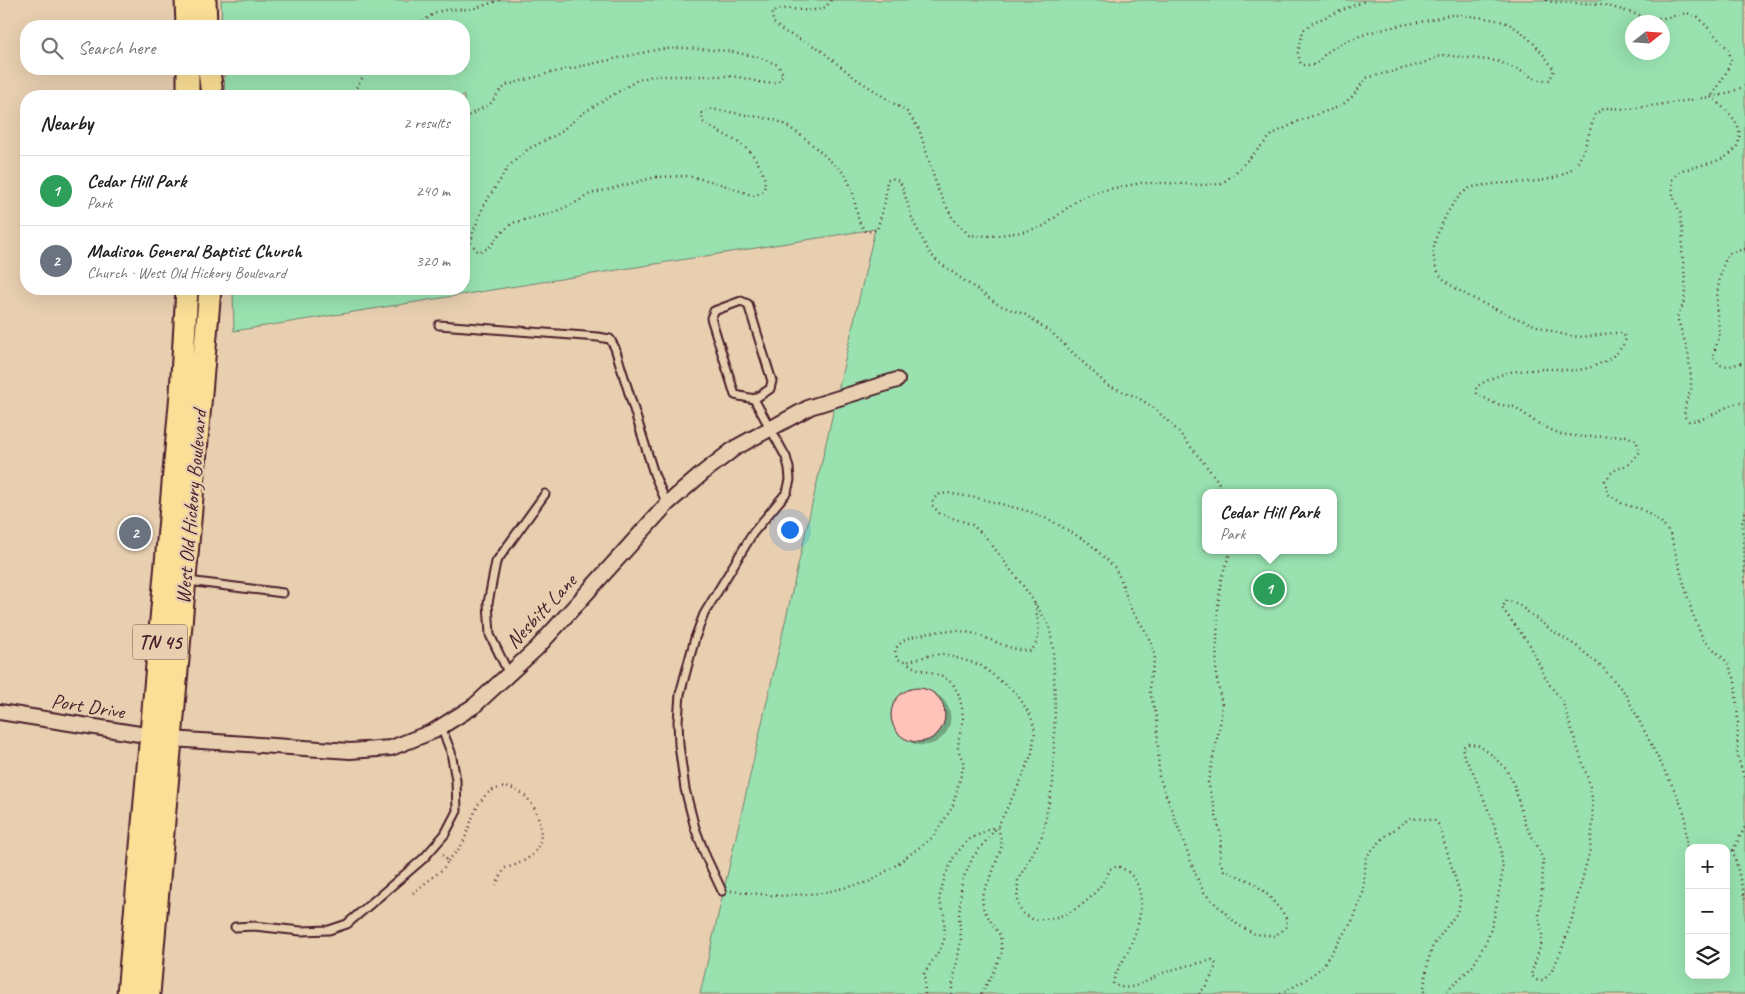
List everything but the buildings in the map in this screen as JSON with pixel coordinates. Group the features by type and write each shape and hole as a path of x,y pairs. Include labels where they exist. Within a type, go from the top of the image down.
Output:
{"main road":[{"path":"186,0 187,20"},
{"path":"205,0 206,20"},
{"path":"188,75 188,90"},
{"path":"210,75 211,90"},
{"name":"West Old Hickory Boulevard","path":"188,295 195,341"},
{"name":"West Old Hickory Boulevard","path":"149,994 161,737 195,341 208,295"},
{"name":"West Old Hickory Boulevard","path":"128,994 161,737 185,580 191,392"}],"street":[{"name":"Nesbitt Lane","path":"161,737 350,751 392,748 434,731 474,706 509,674 536,648 667,504 735,448 769,428 810,408 898,380"},
{"name":"Port Drive","path":"0,712 161,737"}],"lane":[{"path":"741,301 748,304 772,381 770,389 754,399 736,395 711,318 714,311 741,301"},
{"path":"439,325 610,339 615,348 654,474 667,504"},
{"path":"722,890 706,857 685,789 679,746 678,721 680,694 695,638 704,614 753,533 787,492 790,480 786,457 754,399"},
{"path":"509,674 490,635 488,603 496,562 545,494"},
{"path":"185,580 283,593"},
{"path":"235,927 254,926 301,931 329,930 347,924 424,858 445,834 457,812 456,780 451,752 441,727"}],"path":[{"path":"425,20 429,15 443,10 471,9 500,0"},
{"path":"831,0 826,7 813,10 779,9 772,12 773,22 783,31 818,48 855,78 907,112 919,129 938,190 953,219 969,235 992,236 1022,232 1044,226 1078,199 1100,191 1141,183 1221,184 1273,134 1301,120 1341,106 1353,96 1366,78 1418,65 1443,55 1497,61 1537,80 1550,80 1554,70 1548,59 1524,34 1508,23 1469,16 1448,15 1433,20 1387,28 1350,40 1330,50 1315,65 1301,65 1298,53 1303,30 1316,21 1367,0"},
{"path":"1546,0 1552,2 1602,4 1649,18 1665,18 1687,13 1698,17 1729,50 1731,61 1725,75 1711,97"},
{"path":"470,115 491,103 507,85 660,49 686,48 728,51 759,56 778,65 783,74 777,82 764,83 725,76 652,76 636,81 583,113 558,134 528,149 510,166 484,206 473,232 471,243 478,252 489,248 499,234 512,223 552,213 576,203 590,194 656,177 688,176 715,182 754,196 764,191 766,180 756,157 742,144 711,128 702,121 702,113 711,110 771,118 783,123 806,139 845,174 852,189 859,222 866,232 877,230 885,202 886,180 891,178 898,181 902,186 913,221 929,252 938,262 999,305 1026,315 1052,334 1108,385 1137,397 1154,408 1178,431 1207,466 1218,481 1221,489"},
{"path":"355,90 364,75"},
{"path":"1745,86 1724,95 1630,109 1605,108 1595,114 1576,166 1559,175 1543,180 1470,187 1458,197 1436,237 1433,256 1440,275 1456,290 1511,315 1566,335 1583,337 1598,336 1611,332 1622,333 1626,338 1625,344 1619,351 1595,366 1576,370 1553,369 1509,373 1490,379 1476,387 1477,394 1496,404 1515,407 1537,423 1560,434 1584,437 1626,436 1636,440 1640,452 1630,464 1613,471 1605,481 1608,494 1623,504 1641,509 1661,522 1670,534 1692,612 1703,639 1728,663 1734,680 1738,720 1737,754 1745,780"},
{"path":"1711,97 1739,126 1740,133 1738,144 1725,157 1680,171 1672,180 1673,196 1680,213 1682,227 1686,291 1683,305 1677,317 1688,352 1691,377 1691,389 1686,402 1684,416 1689,421 1700,421 1725,408 1745,403"},
{"path":"1745,249 1729,253 1725,260 1717,300 1716,318 1720,336 1714,347 1714,357 1719,365 1730,366 1745,362"},
{"path":"1199,994 1214,973 1216,964 1212,960 1163,973 1143,984 1127,989 1120,989 1113,984 1114,975 1124,958 1141,909 1140,891 1131,874 1118,866 1110,869 1105,882 1079,907 1057,917 1034,920 1022,913 1017,902 1018,881 1042,836 1053,783 1056,706 1049,625 985,536 971,524 940,514 932,505 934,499 940,494 955,494 1031,512 1050,520 1088,542 1115,568 1130,607 1152,645 1155,657 1150,680 1150,693 1157,718 1159,776 1196,875 1204,893 1238,925 1255,934 1275,936 1286,927 1287,920 1283,913 1254,883 1224,870 1220,861 1221,836 1208,782 1220,725 1222,705 1216,674 1218,606 1221,580 1230,554"},
{"path":"1745,512 1742,523 1745,585"},
{"path":"1444,994 1472,966 1488,938 1494,918 1503,870 1500,844 1495,826 1473,772 1464,756 1462,747 1469,744 1478,745 1492,755 1506,769 1525,824 1543,860 1539,914 1542,934 1532,975 1537,980 1543,980 1551,972 1562,950 1590,850 1593,822 1592,797 1573,731 1562,700 1548,683 1530,645 1502,608 1507,600 1519,605 1551,630 1578,647 1604,669 1625,693 1678,795 1685,815 1688,844"},
{"path":"722,890 780,896 814,894 869,882 896,865 933,837 952,808 964,764 958,749 963,714 959,695 953,684 944,677 915,668 897,659 895,650 901,641 933,631 956,630 975,634 1021,651 1031,651 1037,644 1039,629 1034,602"},
{"path":"906,662 931,655 944,654 980,665 1016,693 1031,716 1034,731 1032,753 1021,780 998,826 973,857 962,881 959,916 961,940 951,994"},
{"path":"413,893 443,868 460,847 477,807 484,798 492,791 500,788 509,788 528,798 538,816 540,842 538,847 525,860 517,865 505,868 496,885"},
{"path":"1280,994 1304,981 1321,968 1354,918 1364,893 1366,857 1383,838 1410,818 1434,820 1439,825 1460,894 1457,913 1433,945 1424,994"},
{"path":"925,994 924,974 942,946 945,936 944,914 939,899 945,876 955,855 968,840 998,826"},
{"path":"981,994 1002,952 1000,935 983,908 982,895 991,877 1002,845 998,826"},
{"path":"1730,853 1745,827"},
{"path":"434,846 448,860"},
{"path":"1733,850 1745,899"}],"green space":[{"path":"221,0 1745,0 1745,994 700,994 875,229 470,293 470,90 225,90 224,75 470,75 470,20 222,20"},
{"path":"233,295 460,295 234,331"}],"place":[{"name":"Madison General Baptist Church","path":"135,533"},
{"name":"Cedar Hill Park","path":"1269,589"}]}
